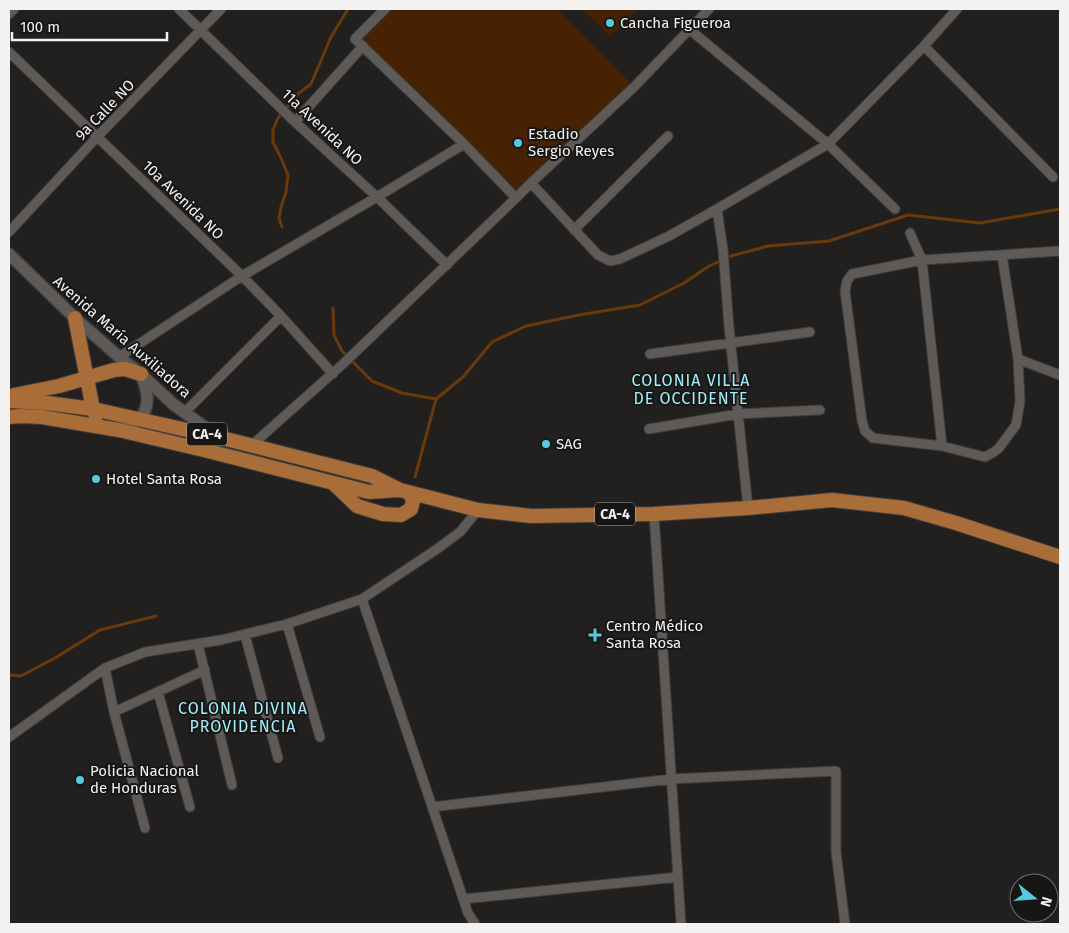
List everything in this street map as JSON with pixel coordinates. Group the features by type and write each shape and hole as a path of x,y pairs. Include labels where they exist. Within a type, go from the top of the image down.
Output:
{"main road":[{"path":"75,318 93,409 99,426"},
{"path":"59,386 74,371 79,358 80,344"},
{"path":"9,396 59,386 114,370 125,369 141,374"},
{"name":"CA-4","path":"9,401 47,403 93,409 218,437 372,476 405,491 478,510 530,516 654,514 832,500 904,508 1060,557"},
{"name":"CA-4","path":"9,417 42,417 99,426 216,453 369,492 405,491"},
{"path":"332,482 357,506 383,514 401,514 411,509 413,501 405,491"}],"street":[{"path":"9,14 14,9"},
{"name":"11a Avenida NO","path":"179,9 447,265"},
{"name":"9a Calle NO","path":"9,232 97,137 222,9"},
{"path":"385,9 355,39 464,144 516,198"},
{"path":"252,445 333,374 531,183 634,87 709,9"},
{"path":"531,183 598,256 610,261 620,259 669,236 828,144 924,46 957,9"},
{"path":"689,29 828,144 895,208"},
{"path":"292,119 362,46"},
{"path":"924,46 1053,177"},
{"name":"10a Avenida NO","path":"9,52 242,276 333,374"},
{"path":"574,230 668,136"},
{"path":"119,357 242,276 464,144"},
{"path":"717,209 723,250 748,508"},
{"path":"910,233 922,260 942,446"},
{"path":"1002,254 1018,359 1020,400 1016,425 999,448 985,457 942,446 873,438 865,431 862,422 845,292 847,281 852,274 922,260 1002,254 1060,251"},
{"name":"Avenida María Auxiliadora","path":"9,254 75,318 119,357 141,374 173,404 218,437"},
{"path":"185,412 281,316"},
{"path":"650,354 810,332"},
{"path":"1018,359 1060,376"},
{"path":"119,430 130,426 139,419 146,409 148,395 141,374"},
{"path":"649,428 738,414 820,410"},
{"path":"9,737 105,668 145,652 245,635 287,624 362,599 460,532 478,510"},
{"path":"654,514 681,924"},
{"path":"362,599 468,914 474,924"},
{"path":"287,624 320,737"},
{"path":"245,635 278,758"},
{"path":"198,644 232,785"},
{"path":"105,668 114,712 145,828"},
{"path":"114,712 204,670"},
{"path":"158,692 190,807"},
{"path":"432,807 672,779 836,771 836,852 845,924"},
{"path":"463,899 678,877"},
{"path":"464,924 468,914"}],"shaded area":[{"name":"Estadio Sergio Reyes","path":"385,9 558,9 634,87 516,198 355,39"},
{"name":"Cancha Figueroa","path":"582,9 637,9 610,36"}],"waterway":[{"path":"282,227 279,218 286,192 288,175 273,142 273,130 278,118 298,94 311,84 331,37 348,9"},
{"path":"415,477 436,399 463,377 492,342 526,326 640,305 684,283 709,266 731,256 768,246 829,241 908,215 980,223 1060,209"},
{"path":"333,308 334,335 342,351 372,381 402,393 436,399"},
{"path":"9,675 21,676 55,658 100,630 156,616"}],"place":[{"name":"Cancha Figueroa","path":"610,23"},
{"name":"Estadio Sergio Reyes","path":"518,143"},
{"name":"SAG","path":"546,444"},
{"name":"Hotel Santa Rosa","path":"96,479"},
{"name":"Centro Médico Santa Rosa","path":"595,635"},
{"name":"Policia Nacional de Honduras","path":"80,780"}],"district":[{"name":"COLONIA VILLA DE OCCIDENTE","path":"691,389"},
{"name":"COLONIA DIVINA PROVIDENCIA","path":"243,717"}]}
